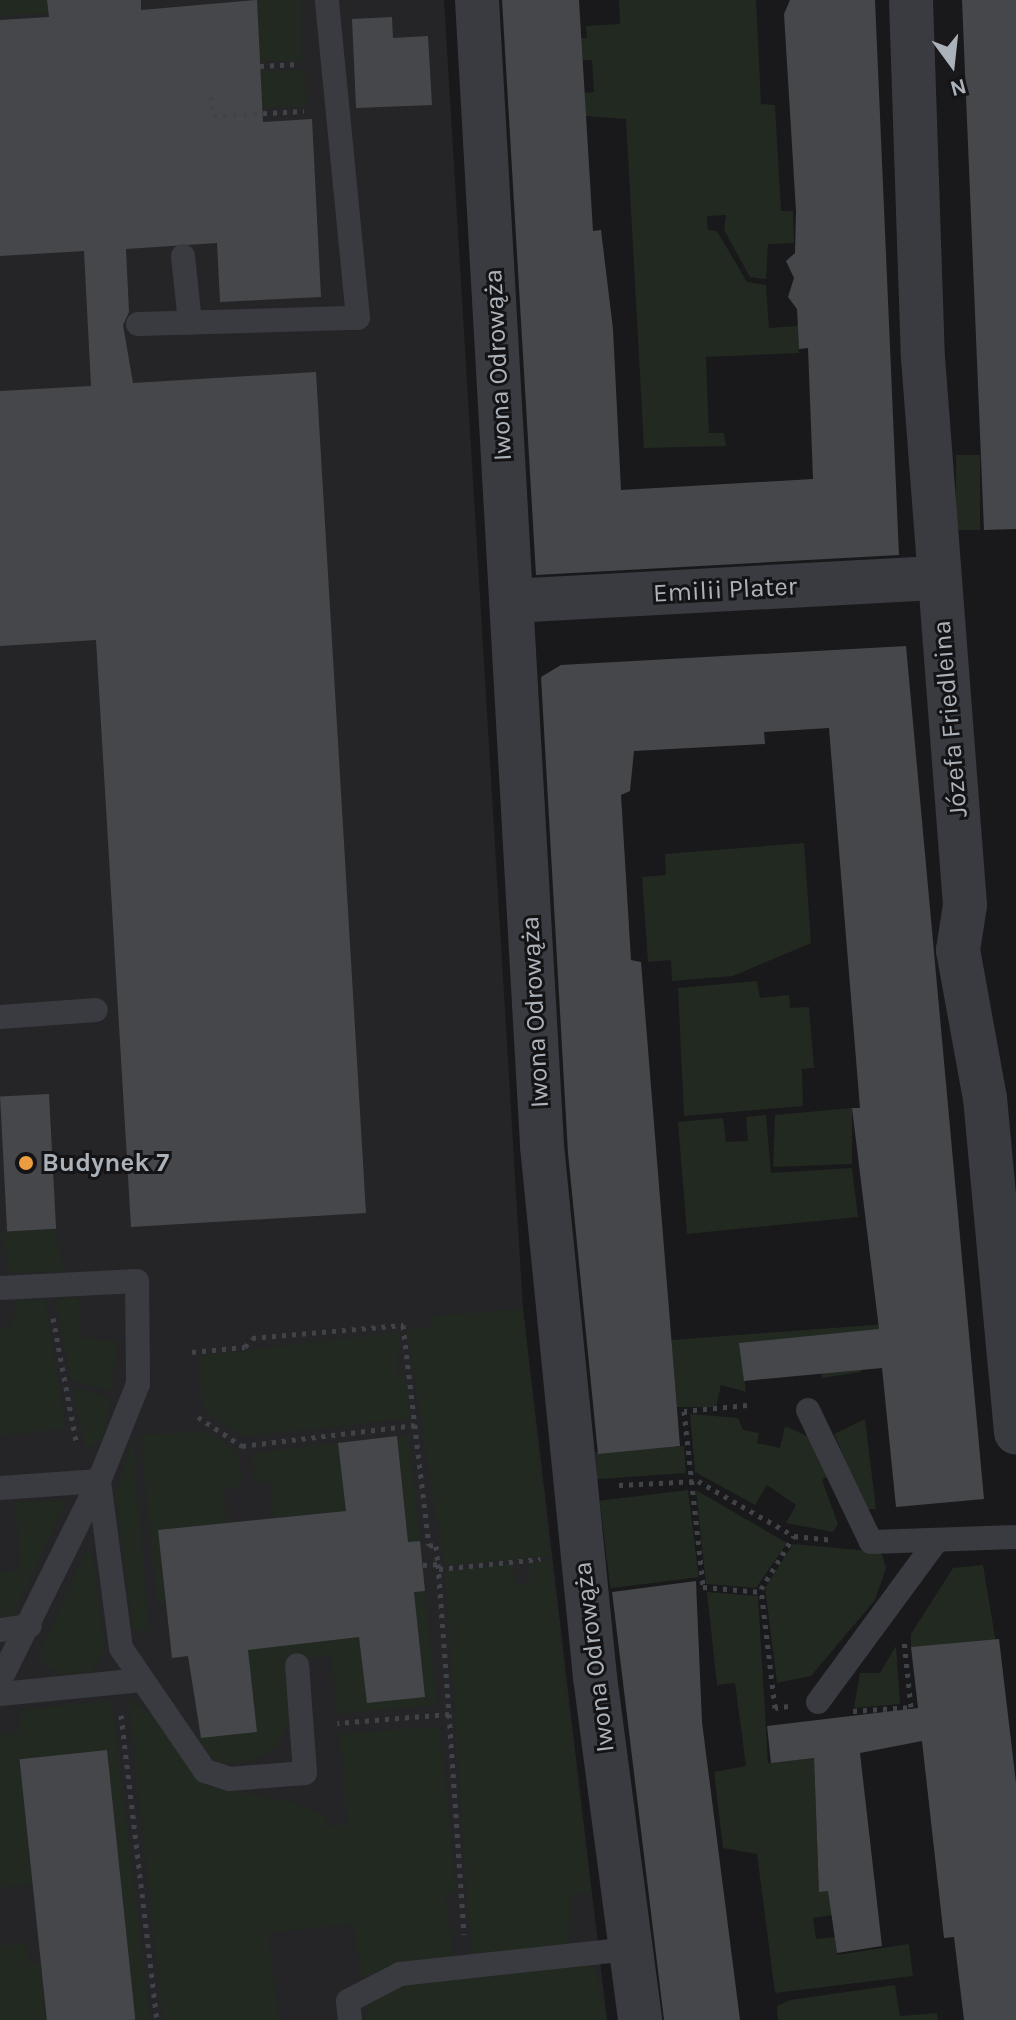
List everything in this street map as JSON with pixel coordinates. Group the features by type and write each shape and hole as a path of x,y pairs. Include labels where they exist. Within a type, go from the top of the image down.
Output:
{"street":[{"name":"Iwona Odrowąża","path":"477,0 542,1146 581,1554 640,2020"},
{"name":"Józefa Friedleina","path":"911,0 939,578 965,905 958,950 985,1098 1016,1433"},
{"name":"Emilii Plater","path":"511,601 939,578"}],"lane":[{"path":"138,324 358,318 330,63 327,0"},
{"path":"183,256 190,323"},
{"path":"0,1017 96,1010"},
{"path":"0,1288 137,1281 138,1384 92,1481 30,1626 0,1680"},
{"path":"808,1410 871,1542 934,1544 1016,1537"},
{"path":"0,1488 92,1481"},
{"path":"92,1481 121,1648 205,1771 230,1779 305,1773 297,1665"},
{"path":"818,1702 934,1544"},
{"path":"0,1630 30,1626"},
{"path":"0,1694 118,1687 142,1680"},
{"path":"350,2020 348,2001 374,1983 466,1967 631,1949"}],"path":[{"path":"260,66 330,63"},
{"path":"211,96 213,116 337,109"},
{"path":"47,1285 92,1481"},
{"path":"192,1352 403,1325 429,1545 438,1566 466,1967"},
{"path":"747,1405 684,1411 703,1587 761,1592"},
{"path":"198,1417 242,1446 416,1425"},
{"path":"614,1485 691,1481 794,1536 871,1542"},
{"path":"794,1536 761,1592 775,1708 818,1702 854,1711 911,1707 904,1638"},
{"path":"423,1565 581,1554"},
{"path":"118,1687 157,2020"},
{"path":"337,1723 449,1714"}],"shaded area":[{"path":"0,0 444,0 523,1309 607,2020 0,2020"},
{"path":"0,0 49,0 49,13 0,16"},
{"path":"257,0 301,0 301,61 257,61"},
{"path":"619,0 756,0 761,104 775,105 781,211 793,211 794,243 768,244 766,279 750,277 724,230 726,215 707,216 708,230 717,231 747,282 766,285 769,328 798,326 799,353 706,357 709,433 724,433 726,446 644,448 626,119 586,116 584,93 594,92 592,60 577,61 576,39 587,38 586,26 620,24"},
{"path":"305,70 307,106 215,111 260,71"},
{"path":"956,455 980,455 980,530 956,530"},
{"path":"804,843 811,943 733,976 672,981 671,960 648,962 642,877 666,875 665,854"},
{"path":"757,981 760,998 789,995 790,1008 809,1007 814,1068 802,1069 803,1106 684,1116 678,988"},
{"path":"852,1108 852,1164 773,1167 775,1115"},
{"path":"766,1115 771,1173 852,1168 858,1217 687,1234 678,1122 723,1118 726,1142 748,1141 746,1117"},
{"path":"55,1229 64,1271 10,1274 0,1232"},
{"path":"79,1298 81,1338 117,1341 112,1391 71,1381 55,1299"},
{"path":"45,1299 66,1428 0,1436 0,1328 12,1327 16,1301"},
{"path":"523,1309 550,1556 444,1566 407,1330 432,1327 431,1316"},
{"path":"886,1324 860,1361 861,1372 822,1378 817,1336 740,1344 746,1392 721,1385 716,1407 677,1407 671,1340"},
{"path":"401,1332 396,1374 405,1375 410,1418 244,1437 203,1410 199,1356"},
{"path":"72,1387 110,1398 104,1436 86,1450"},
{"path":"690,1414 738,1418 743,1430 759,1433 757,1443 780,1448 785,1426 809,1437 828,1476 822,1480 838,1524 833,1532 786,1523 796,1505 767,1485 755,1505 695,1472"},
{"path":"865,1419 876,1509 866,1509 834,1434"},
{"path":"207,1431 238,1453 242,1486 224,1489 227,1523 158,1531 166,1603 157,1602 140,1435"},
{"path":"409,1435 420,1541 408,1543 397,1436"},
{"path":"133,1436 149,1630 133,1630 115,1495"},
{"path":"338,1443 346,1511 273,1518 269,1482 255,1483 252,1453"},
{"path":"684,1446 686,1473 597,1479 595,1452"},
{"path":"688,1490 699,1577 610,1588 600,1501"},
{"path":"696,1490 787,1543 756,1588 706,1584"},
{"path":"67,1500 12,1617 0,1618 0,1572 21,1570 15,1502"},
{"path":"793,1544 881,1552 886,1568 875,1600 811,1676 777,1683 765,1588"},
{"path":"92,1552 105,1649 92,1672 59,1675 40,1661 43,1646 84,1554"},
{"path":"551,1560 591,1892 571,1895 570,1947 471,1957 445,1571 513,1564 515,1584 529,1583 530,1563"},
{"path":"983,1565 996,1643 911,1647 911,1634 953,1568"},
{"path":"425,1591 437,1705 337,1714 331,1655 284,1660 290,1720 277,1746 251,1762 217,1765 196,1738 257,1732 248,1650"},
{"path":"707,1592 758,1596 768,1763 814,1758 819,1891 829,1891 832,1915 813,1918 816,1939 835,1937 837,1955 909,1944 913,1976 775,1993 757,1854 723,1848 714,1772 746,1766 735,1683 717,1685"},
{"path":"896,1646 900,1704 854,1708 860,1673 880,1673"},
{"path":"128,1698 152,1714 204,1785 293,1802 325,1815 328,1827 348,1824 339,1734 440,1726 456,1892 445,1894 454,1959 399,1964 361,1978 353,1924 268,1933 279,2020 163,2020"},
{"path":"112,1700 150,2020 135,2020 107,1750 19,1759 32,1884 0,1888 0,1736 20,1732 21,1710"},
{"path":"26,1942 28,1963 40,1962 46,2020 0,2020 0,1946"},
{"path":"595,1965 607,2020 364,2020 370,2003 408,1982"},
{"path":"895,1985 900,2016 937,2013 938,2020 778,2020 777,2006 790,2000"}],"building":[{"path":"47,0 141,0 141,10 257,0 263,122 312,119 321,297 220,302 217,243 126,249 129,312 123,325 133,383 316,372 366,1213 131,1227 96,640 0,646 0,391 91,386 84,251 0,256 0,20 49,17"},
{"path":"502,0 579,0 593,231 601,230 613,329 621,490 813,479 808,348 799,349 797,309 788,297 794,278 786,261 795,253 796,211 784,14 790,0 875,0 899,555 536,575"},
{"path":"962,0 1016,0 1016,529 984,530"},
{"path":"392,17 393,38 428,36 432,105 356,108 352,19"},
{"path":"906,646 984,1499 896,1507 882,1368 744,1381 739,1343 879,1329 852,1108 860,1108 829,728 764,732 765,744 634,751 630,791 621,795 631,960 641,962 680,1446 598,1454 568,1153 541,677 561,665"},
{"name":"Budynek 7","path":"49,1094 56,1229 7,1231 0,1097"},
{"path":"397,1436 408,1542 420,1541 425,1591 414,1592 425,1697 367,1703 359,1637 248,1650 257,1732 201,1738 188,1656 172,1658 158,1530 346,1511 338,1443"},
{"path":"696,1581 702,1722 740,2020 664,2020 612,1592"},
{"path":"999,1639 1016,1783 1016,2020 964,2020 954,1937 944,1938 922,1741 860,1753 882,1946 837,1953 828,1891 819,1892 814,1758 771,1763 767,1726 918,1708 911,1647"},
{"path":"107,1750 135,2020 47,2020 19,1759"}],"place":[{"name":"Budynek 7","path":"26,1163"}]}
